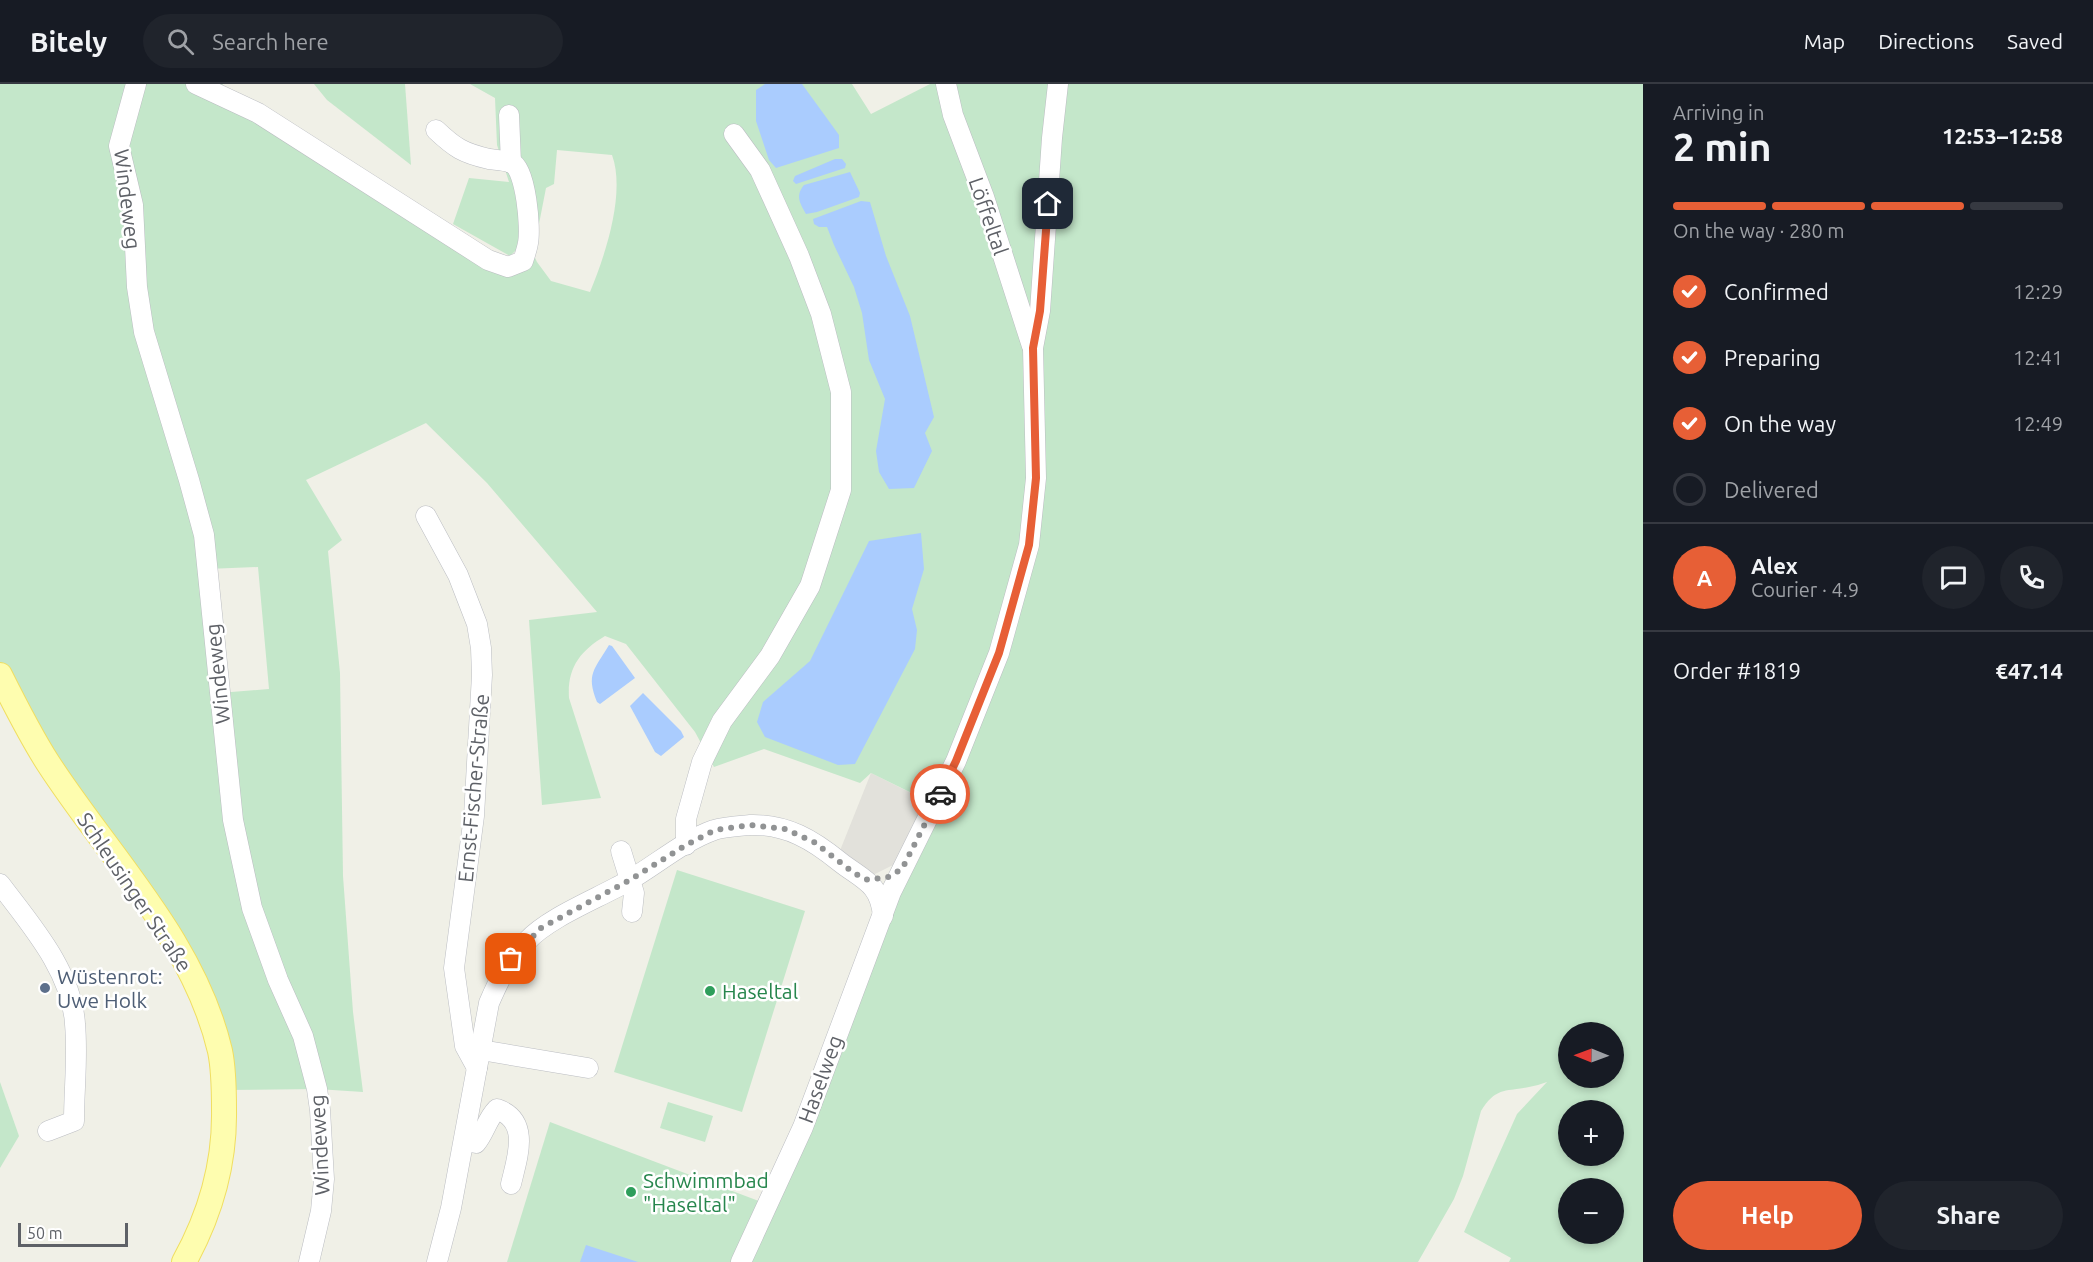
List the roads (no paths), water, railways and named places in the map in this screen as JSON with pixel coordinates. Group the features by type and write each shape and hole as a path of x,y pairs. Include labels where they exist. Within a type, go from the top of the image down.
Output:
{"main road":[{"name":"Schleusinger Straße","path":"0,675 47,762 170,936 195,980 209,1015 220,1052 224,1090 224,1131 215,1189 204,1221 184,1262"}],"street":[{"name":"Windeweg","path":"136,84 119,147 133,205 137,287 144,332 204,535 233,820 252,908 278,980 303,1036 317,1089 324,1179 321,1211 309,1262"},
{"path":"196,84 258,113 488,260 508,267 523,261 529,236 529,221 522,177 518,167 511,163 484,158 454,148 436,130"},
{"name":"Löffeltal","path":"946,84 953,115 984,197 1033,348"},
{"path":"1033,348 1040,311 1058,84"},
{"path":"509,115 511,163"},
{"path":"686,845 686,819 702,762 722,721 770,656 810,586 841,490 841,392 821,314 799,256 760,170 734,134"},
{"name":"Haselweg","path":"741,1262 803,1127 891,892 956,761 999,653 1029,545 1036,478 1033,348"},
{"name":"Ernst-Fischer-Straße","path":"426,516 458,575 477,624 481,648 482,675 474,816 454,968 465,1046 479,1059"},
{"path":"437,1262 452,1208 489,1003 511,959 541,928 630,880 715,830 751,825 785,829 814,842 854,873 868,880 880,900 883,916"},
{"path":"621,851 634,893 632,912"},
{"path":"868,880 888,877 902,869"},
{"path":"0,884 58,966 72,1002 75,1024 74,1121 48,1131"},
{"path":"479,1059 588,1068"},
{"path":"464,1141 476,1143 483,1134 490,1116 497,1109 507,1113 516,1125 520,1144 511,1184"}],"water":[{"path":"765,84 802,84 839,135 839,148 776,168 769,160 756,121 756,90"},
{"path":"835,159 842,159 846,164 845,168 796,184 793,181 795,176"},
{"path":"850,172 860,193 859,197 806,214 799,196 804,185"},
{"path":"861,201 870,202 886,256 910,316 934,417 925,433 932,451 914,488 889,489 879,472 876,451 885,399 869,360 862,313 854,287 827,227 819,227 814,224 813,219"},
{"path":"921,533 924,569 912,609 917,630 915,649 855,764 838,765 765,737 757,722 763,702 810,661 869,541"},
{"path":"609,645 635,678 600,704 594,693 592,678 593,672"},
{"path":"643,693 681,731 684,737 661,756 655,752 630,706"},
{"path":"586,1245 638,1262 580,1262"}],"place":[{"name":"Wüstenrot: Uwe Holk","path":"45,988"},
{"name":"Haseltal","path":"710,991"},
{"name":"Schwimmbad \"Haseltal\"","path":"631,1192"}]}
